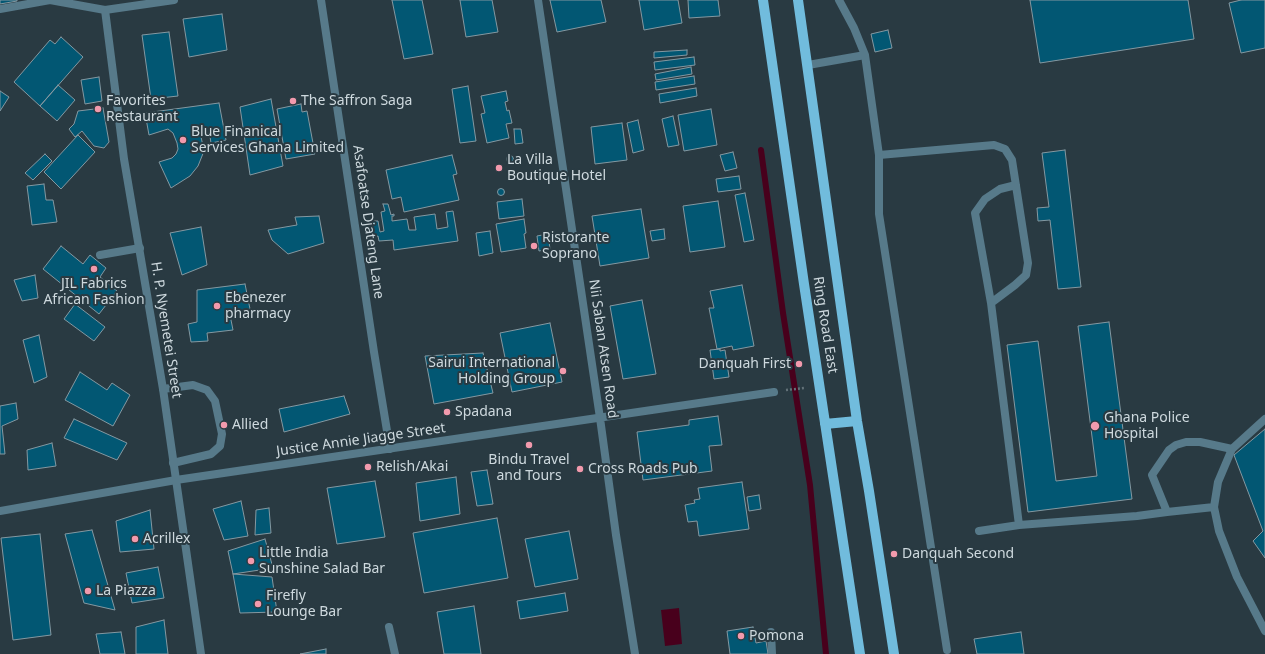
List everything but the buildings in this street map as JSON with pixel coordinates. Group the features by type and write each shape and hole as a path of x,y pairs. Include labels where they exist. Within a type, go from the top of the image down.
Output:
{"main road":[{"name":"Ring Road East","path":"763,0 860,654"},
{"name":"Ring Road East","path":"798,0 857,421 872,505 894,654"},
{"path":"826,424 857,421"}],"street":[{"path":"0,9 50,0 105,10 174,0"},
{"name":"Asafoatse Djateng Lane","path":"321,0 390,449"},
{"name":"Nii Saban Atsen Road","path":"538,0 634,654"},
{"path":"839,0 854,28 865,55 879,155 879,214 948,650"},
{"name":"H. P. Nyemetei Street","path":"105,10 124,159 163,390 201,654"},
{"path":"808,65 865,55"},
{"path":"879,155 994,145 1005,149 1012,160 1028,263 1026,275 991,303"},
{"path":"1016,185 1000,189 985,199 975,213 991,303 1019,525"},
{"path":"100,255 140,248"},
{"path":"163,390 193,385 207,390 215,401 222,434 220,446 211,454 173,463"},
{"name":"Justice Annie Jiagge Street","path":"0,511 176,480 774,392"},
{"path":"1265,419 1232,449 1218,482 1214,507 1218,531 1235,571 1265,631"},
{"path":"1166,512 1152,475 1169,450 1176,445 1186,442 1215,444 1232,449"},
{"path":"979,531 1019,525 1137,516 1214,507"},
{"path":"389,627 395,654"},
{"path":"770,632 772,654"}],"path":[{"path":"789,390 802,389"}],"shaded area":[{"path":"679,608 682,644 665,646 661,610"}],"waterway":[{"path":"761,150 783,313 810,485 826,654"}],"place":[{"name":"The Saffron Saga","path":"293,101"},
{"name":"Favorites Restaurant","path":"98,109"},
{"name":"Blue Finanical Services Ghana Limited","path":"183,140"},
{"name":"La Villa Boutique Hotel","path":"499,168"},
{"name":"Ristorante Soprano","path":"534,246"},
{"name":"JIL Fabrics African Fashion","path":"94,269"},
{"name":"Ebenezer pharmacy","path":"217,306"},
{"name":"Danquah First","path":"799,364"},
{"name":"Sairui International Holding Group","path":"563,371"},
{"name":"Spadana","path":"447,412"},
{"name":"Allied","path":"224,425"},
{"name":"Ghana Police Hospital","path":"1095,426"},
{"name":"Bindu Travel and Tours","path":"529,445"},
{"name":"Relish/Akai","path":"368,467"},
{"name":"Cross Roads Pub","path":"580,469"},
{"name":"Acrillex","path":"135,539"},
{"name":"Danquah Second","path":"894,554"},
{"name":"Little India Sunshine Salad Bar","path":"251,561"},
{"name":"La Piazza","path":"88,591"},
{"name":"Firefly Lounge Bar","path":"258,604"},
{"name":"Pomona","path":"741,636"}]}
